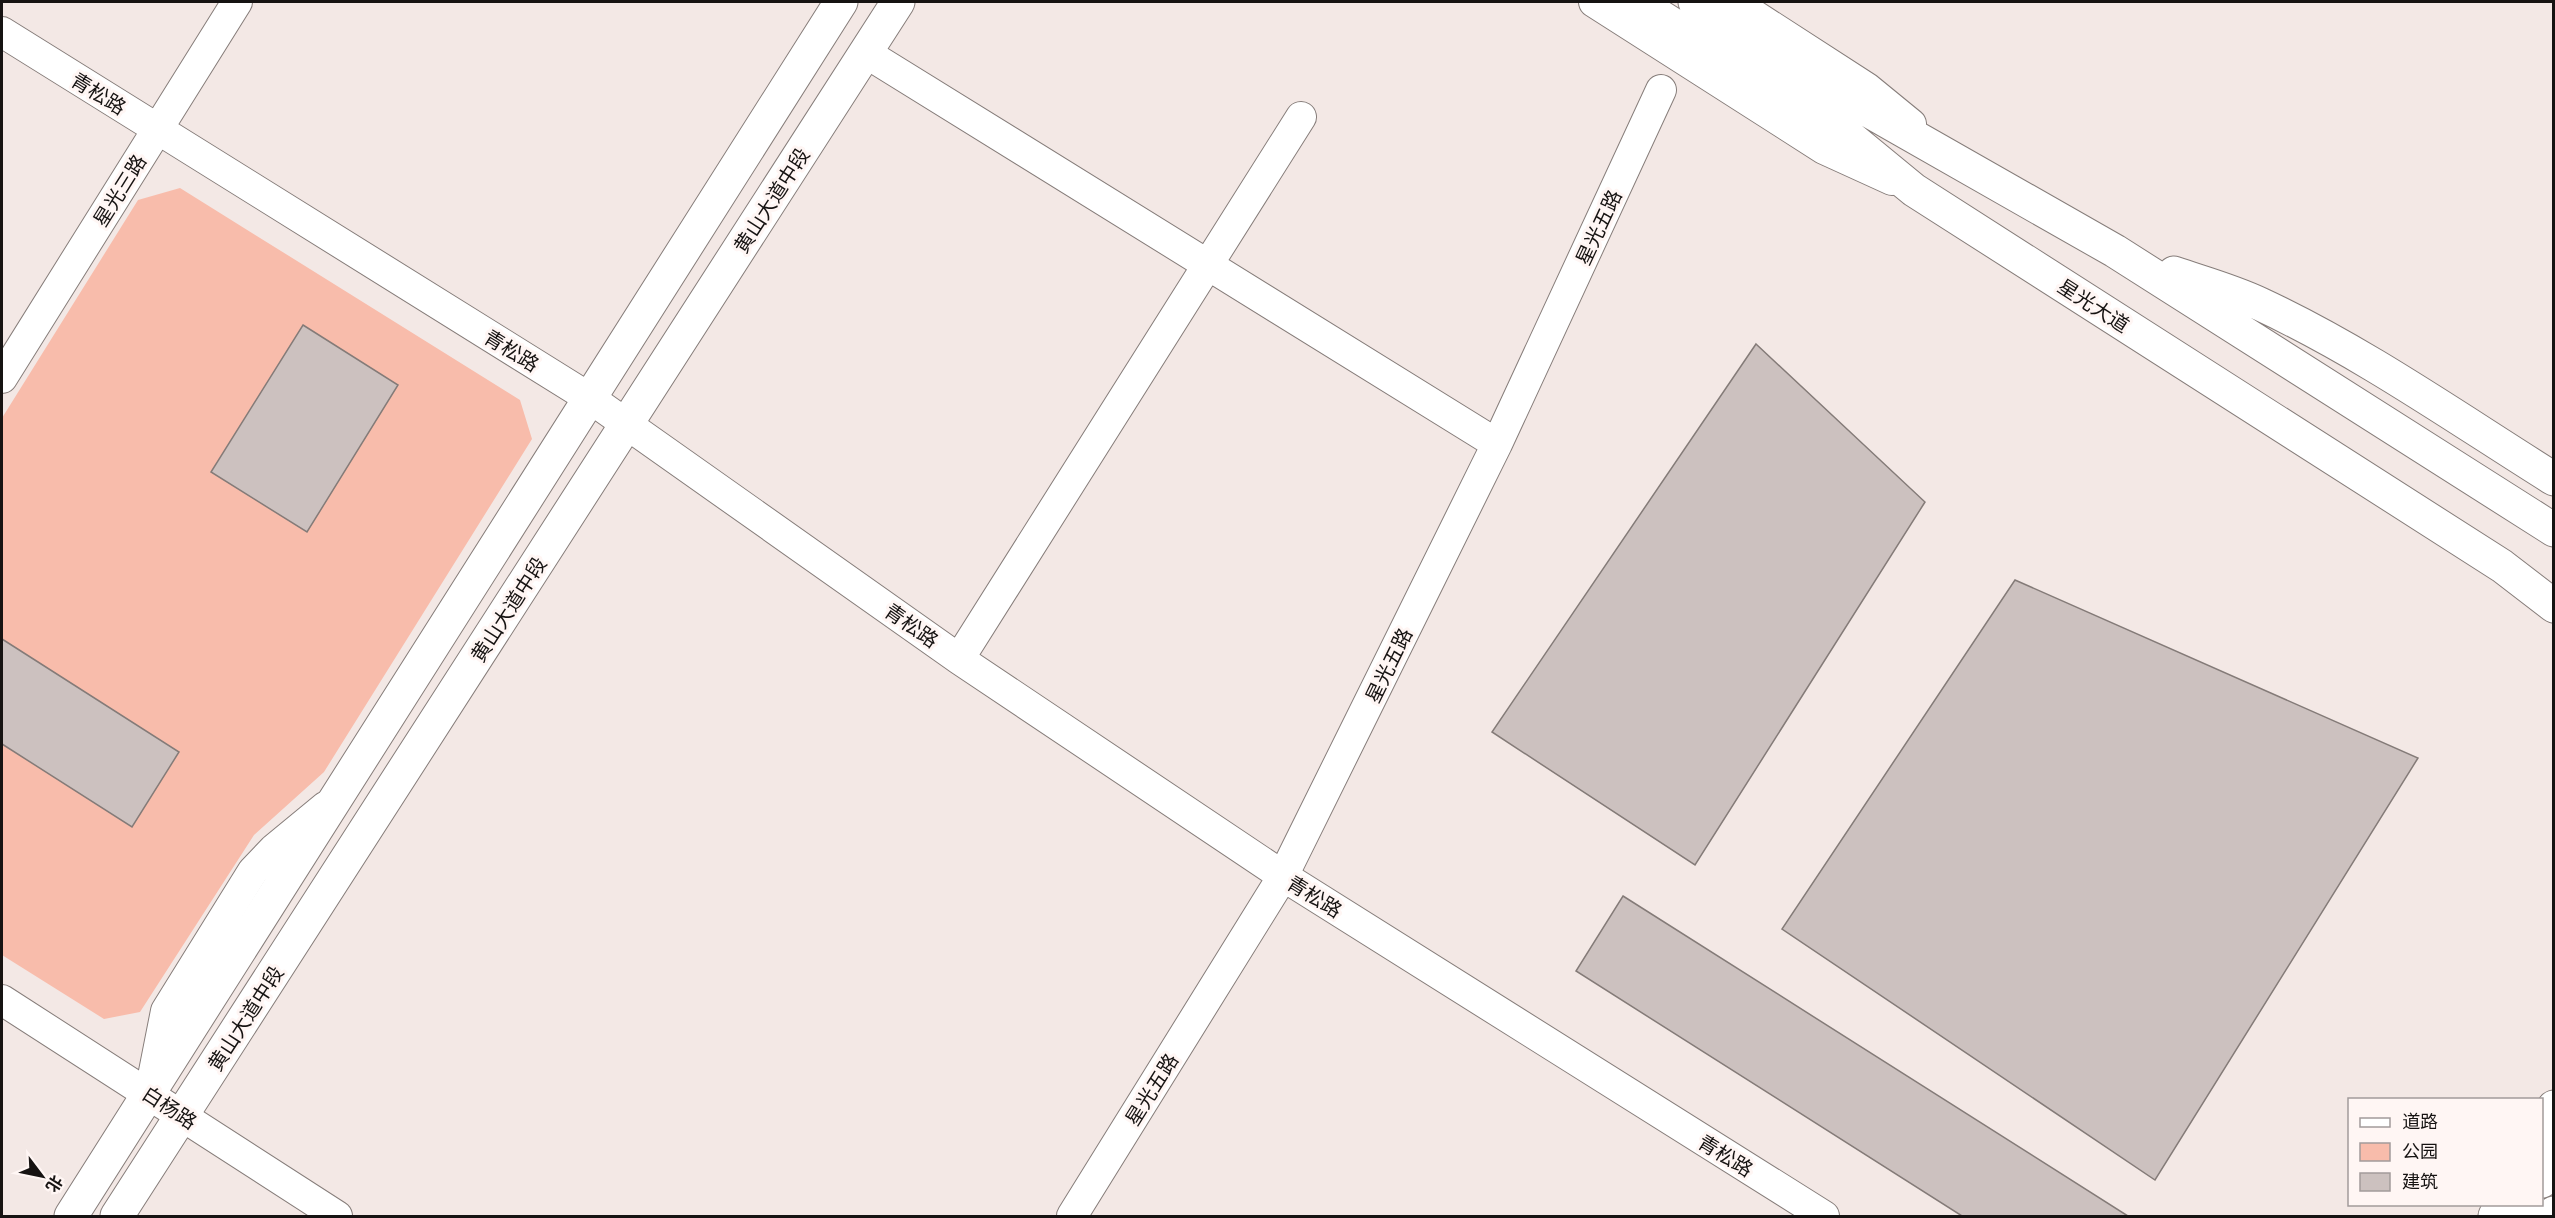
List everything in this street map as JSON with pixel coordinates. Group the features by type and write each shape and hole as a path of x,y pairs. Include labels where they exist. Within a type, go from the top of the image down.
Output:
{"main road":[{"name":"黄山大道中段","path":"71,1216 841,2"},
{"name":"黄山大道中段","path":"117,1216 898,2"},
{"name":"星光大道","path":"1695,2 1848,116 1914,190 2502,566 2553,606"},
{"name":"星光大道","path":"1640,17 1848,116 1950,156 2115,251 2553,530"},
{"path":"2115,251 2259,303 2288,318 2356,356 2553,479"},
{"path":"2266,346 2349,376 2553,502"},
{"path":"2543,1127 2553,1107"},
{"path":"2543,1178 2553,1160"}],"street":[{"name":"星光三路","path":"2,378 237,2"},
{"path":"1594,2 1640,17 1715,79 1824,149 1914,190"},
{"path":"1735,2 1867,88 1950,156"},
{"path":"1640,17 1655,61 1661,90 1685,81 1715,79"},
{"name":"青松路","path":"2,32 591,399 959,659 1283,876 1824,1216"},
{"path":"866,53 1205,266 1497,444"},
{"name":"星光五路","path":"1072,1216 1283,876 1497,444 1661,90"},
{"path":"959,659 1301,117"},
{"name":"白杨路","path":"2,1000 337,1216"}],"green space":[{"path":"180,188 520,400 532,439 324,772 254,835 140,1012 104,1019 2,955 2,418 138,200"}],"building":[{"path":"303,325 398,385 307,532 211,472"},
{"path":"1756,344 1925,502 1695,865 1492,732"},
{"path":"2015,580 2418,758 2155,1180 1782,929"},
{"path":"2,639 179,752 132,827 2,744"},
{"path":"1623,896 2128,1216 1962,1216 1576,971"}]}
